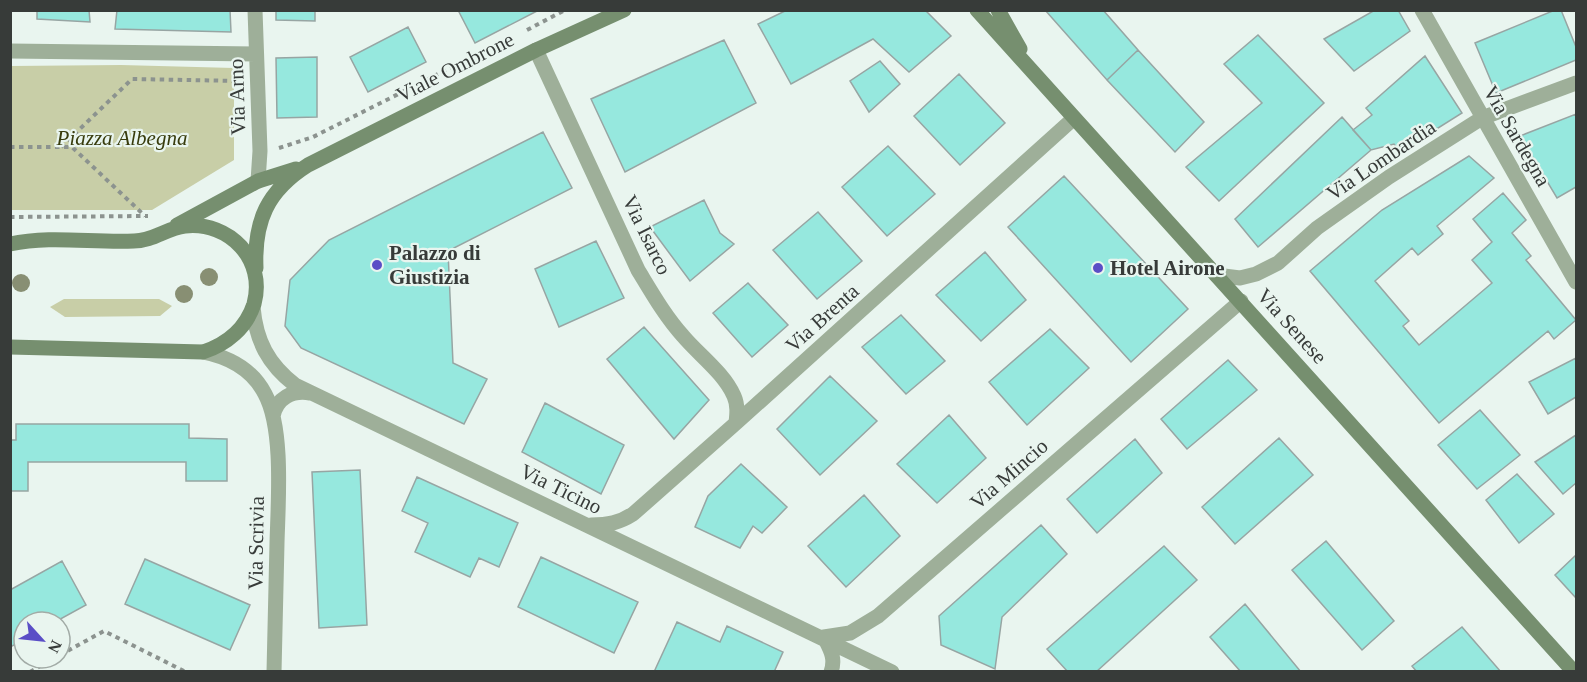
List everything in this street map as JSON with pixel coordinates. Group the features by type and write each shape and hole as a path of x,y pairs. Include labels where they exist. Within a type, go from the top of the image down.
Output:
{"main road":[{"name":"Viale Ombrone","path":"172,228 258,182 308,165 536,50 624,10"},
{"name":"Via Senese","path":"978,10 1073,119 1241,301 1574,672"},
{"path":"998,10 1033,73"},
{"name":"Viale Ombrone","path":"253,307 257,287 256,240 264,211 282,185 308,165"},
{"path":"18,243 75,239 133,242 153,238 172,228 203,226 231,238 251,260 257,274"},
{"path":"10,347 203,352 214,348 235,334 253,307"}],"street":[{"name":"Via Arno","path":"255,10 260,157 258,182"},
{"name":"Via Sardegna","path":"1422,10 1576,282"},
{"name":"Via Isarco","path":"536,50 638,270 682,335 729,385 736,398 738,409 736,423"},
{"path":"10,51 256,54"},
{"name":"Via Lombardia","path":"1216,275 1240,278 1278,263 1317,228 1389,177 1482,118 1576,83"},
{"name":"Via Brenta","path":"588,525 609,525 621,522 633,514 1073,119"},
{"path":"10,235 18,243"},
{"name":"Via Mincio","path":"824,637 850,633 878,616 1241,301"},
{"name":"Via Ticino","path":"253,307 257,336 271,362 288,380 310,393 824,637 892,672"},
{"name":"Via Scrivia","path":"203,352 225,358 245,370 264,392 273,416 279,478 274,672"},
{"path":"273,416 283,398 301,392 310,393"},
{"path":"824,637 834,662 831,672"}],"path":[{"path":"523,32 565,10"},
{"path":"260,157 313,137 460,63"},
{"path":"61,147 132,79 257,81"},
{"path":"10,147 72,147 146,216"},
{"path":"10,217 154,217"},
{"path":"72,648 104,631 186,672"}],"green space":[{"name":"Piazza Albegna","path":"121,65 234,68 234,160 152,210 11,210 11,66"},
{"path":"64,299 159,299 172,306 160,316 65,317 50,307"}],"building":[{"path":"37,10 89,10 90,22 37,19"},
{"path":"117,10 230,10 231,32 115,29"},
{"path":"276,10 315,10 315,21 276,20"},
{"path":"458,10 539,10 475,43"},
{"path":"787,10 925,10 951,36 909,72 873,39 791,84 758,24"},
{"path":"1045,10 1103,10 1138,50 1107,80"},
{"path":"1375,10 1398,10 1410,31 1354,71 1324,39"},
{"path":"1555,10 1561,10 1576,47 1576,60 1496,93 1475,43"},
{"path":"408,27 426,62 368,92 350,57"},
{"path":"1258,35 1324,103 1219,201 1186,167 1262,103 1224,64"},
{"path":"724,40 756,103 625,172 591,99"},
{"path":"1138,50 1204,122 1175,152 1107,80"},
{"path":"1425,56 1462,113 1400,152 1394,144 1371,150 1353,130 1372,115 1366,108"},
{"path":"317,57 317,117 277,118 276,58"},
{"path":"880,61 900,84 869,112 850,81"},
{"path":"959,74 1005,123 960,165 914,116"},
{"path":"1576,114 1576,187 1557,198 1520,136"},
{"path":"1342,117 1371,150 1258,247 1235,219"},
{"name":"Palazzo di Giustizia","path":"543,132 572,188 448,251 453,363 487,379 464,424 301,348 285,326 290,280 329,240"},
{"path":"888,146 935,194 887,236 842,187"},
{"path":"1469,156 1494,178 1437,226 1443,234 1418,255 1412,248 1375,281 1409,321 1403,326 1419,345 1492,283 1472,260 1492,242 1473,219 1503,193 1526,220 1512,233 1531,256 1526,260 1576,320 1554,339 1548,331 1439,423 1310,271 1382,210"},
{"name":"Hotel Airone","path":"1064,176 1188,309 1131,362 1008,227"},
{"path":"704,200 720,233 734,244 690,281 650,227"},
{"path":"818,212 862,261 817,299 773,250"},
{"path":"596,241 624,298 559,327 535,269"},
{"path":"985,252 1026,300 981,341 936,295"},
{"path":"748,283 788,325 752,357 713,313"},
{"path":"901,315 945,361 906,394 862,347"},
{"path":"644,327 709,400 674,439 607,359"},
{"path":"1050,329 1089,368 1027,425 989,382"},
{"path":"1576,358 1576,397 1548,414 1529,382"},
{"path":"1228,360 1257,390 1187,449 1161,419"},
{"path":"830,376 877,421 820,475 777,429"},
{"path":"545,403 624,445 601,494 522,452"},
{"path":"1480,410 1520,455 1477,489 1438,445"},
{"path":"949,415 986,458 937,503 897,464"},
{"path":"16,424 189,424 189,438 227,439 227,481 186,481 186,462 28,462 28,491 10,491 10,440 16,440"},
{"path":"1576,435 1576,483 1563,494 1535,462"},
{"path":"1279,438 1313,475 1235,544 1202,507"},
{"path":"1135,439 1162,473 1097,533 1067,499"},
{"path":"741,464 787,507 762,533 753,526 740,548 695,527 708,496"},
{"path":"360,470 367,625 319,628 312,472"},
{"path":"1517,474 1554,514 1519,543 1486,500"},
{"path":"417,477 518,523 499,567 479,558 470,577 415,552 428,523 402,511"},
{"path":"864,495 900,536 846,587 808,546"},
{"path":"1041,525 1067,554 1002,617 995,669 941,645 939,616"},
{"path":"1326,541 1394,621 1362,650 1292,570"},
{"path":"1164,546 1197,580 1096,672 1068,672 1047,649"},
{"path":"1576,555 1576,598 1555,575"},
{"path":"541,557 638,602 614,653 518,607"},
{"path":"145,559 250,605 230,650 125,604"},
{"path":"62,561 86,605 72,613 72,610 12,610 12,646 10,647 10,590"},
{"path":"1245,604 1301,672 1241,672 1210,637"},
{"path":"677,622 720,642 727,626 783,652 774,672 654,672"},
{"path":"1462,627 1501,672 1417,672 1412,666"}],"place":[{"name":"Palazzo di Giustizia","path":"377,265"},
{"name":"Hotel Airone","path":"1098,268"}]}
